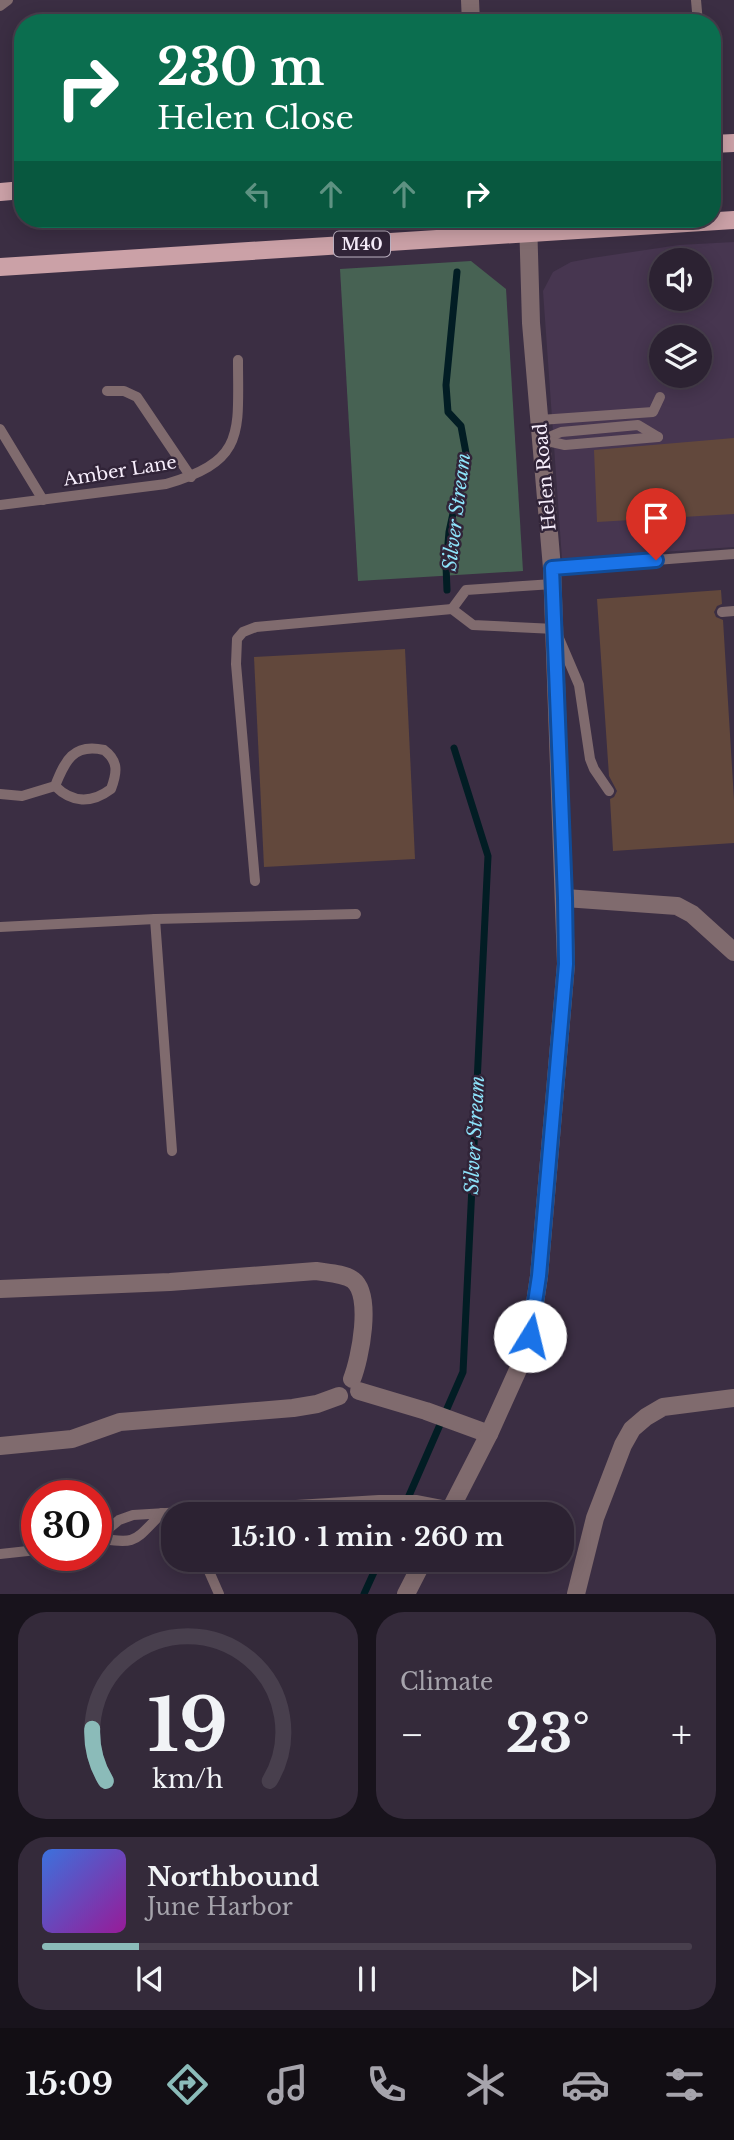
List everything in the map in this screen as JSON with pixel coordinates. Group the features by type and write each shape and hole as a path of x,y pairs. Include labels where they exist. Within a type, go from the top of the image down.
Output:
{"main road":[{"name":"M40","path":"0,267 502,228"}],"street":[{"name":"Helen Road","path":"455,1502 489,1434 521,1363 530,1336 539,1276 566,964 555,629 531,323 528,228"},
{"path":"565,898 677,906 692,914 734,952"},
{"path":"0,1289 170,1282 316,1271 340,1274 357,1284 363,1304 361,1356 352,1399 339,1396 317,1404 293,1408 120,1422 72,1439 0,1446"},
{"path":"356,1385 489,1434"},
{"path":"576,1594 595,1518 622,1445 632,1429 663,1408 734,1398"},
{"path":"406,1594 418,1572"}],"lane":[{"path":"0,6 8,0"},
{"name":"Amber Lane","path":"0,505 155,486 191,477 220,460 230,449 238,422 238,360"},
{"path":"107,391 124,391 137,397 191,477"},
{"path":"540,420 653,412 660,397"},
{"path":"0,429 43,500"},
{"path":"542,440 565,445 658,437"},
{"path":"452,608 466,590 552,576 734,554"},
{"path":"255,881 236,664 237,639 249,629 264,624 452,608 473,625 555,629 584,702 590,759 609,791"},
{"path":"0,794 22,796 46,791 55,786 63,765 76,752 92,747 104,750 115,762 117,770 110,789 97,797 85,800 68,797 55,786"},
{"path":"0,927 155,919 356,914"},
{"path":"155,919 172,1151"},
{"path":"351,1502 422,1502"},
{"path":"112,1526 133,1515 161,1513"},
{"path":"112,1540 128,1542 138,1538 161,1514"},
{"path":"0,1554 21,1552"},
{"path":"209,1572 219,1594"}],"shaded area":[{"path":"734,242 734,547 562,559 543,291 553,272 571,262 649,249 649,311 712,311 712,248 659,248"}],"green space":[{"path":"471,261 506,289 523,571 358,581 340,269"}],"building":[{"path":"734,438 734,514 597,522 594,450"},
{"path":"721,590 722,604 717,606 714,612 716,617 723,620 734,800 734,843 613,851 610,799 617,791 609,776 597,599"},
{"path":"405,649 415,859 264,867 254,657"}],"waterway":[{"name":"Silver Stream","path":"447,590 449,532 466,453 461,426 448,412 446,385 457,272"},
{"name":"Silver Stream","path":"406,1502 463,1372 488,856 454,748"},
{"name":"Silver Stream","path":"364,1594 374,1572"}],"route":[{"path":"530,1336 539,1276 566,964 552,568 656,560"}]}
